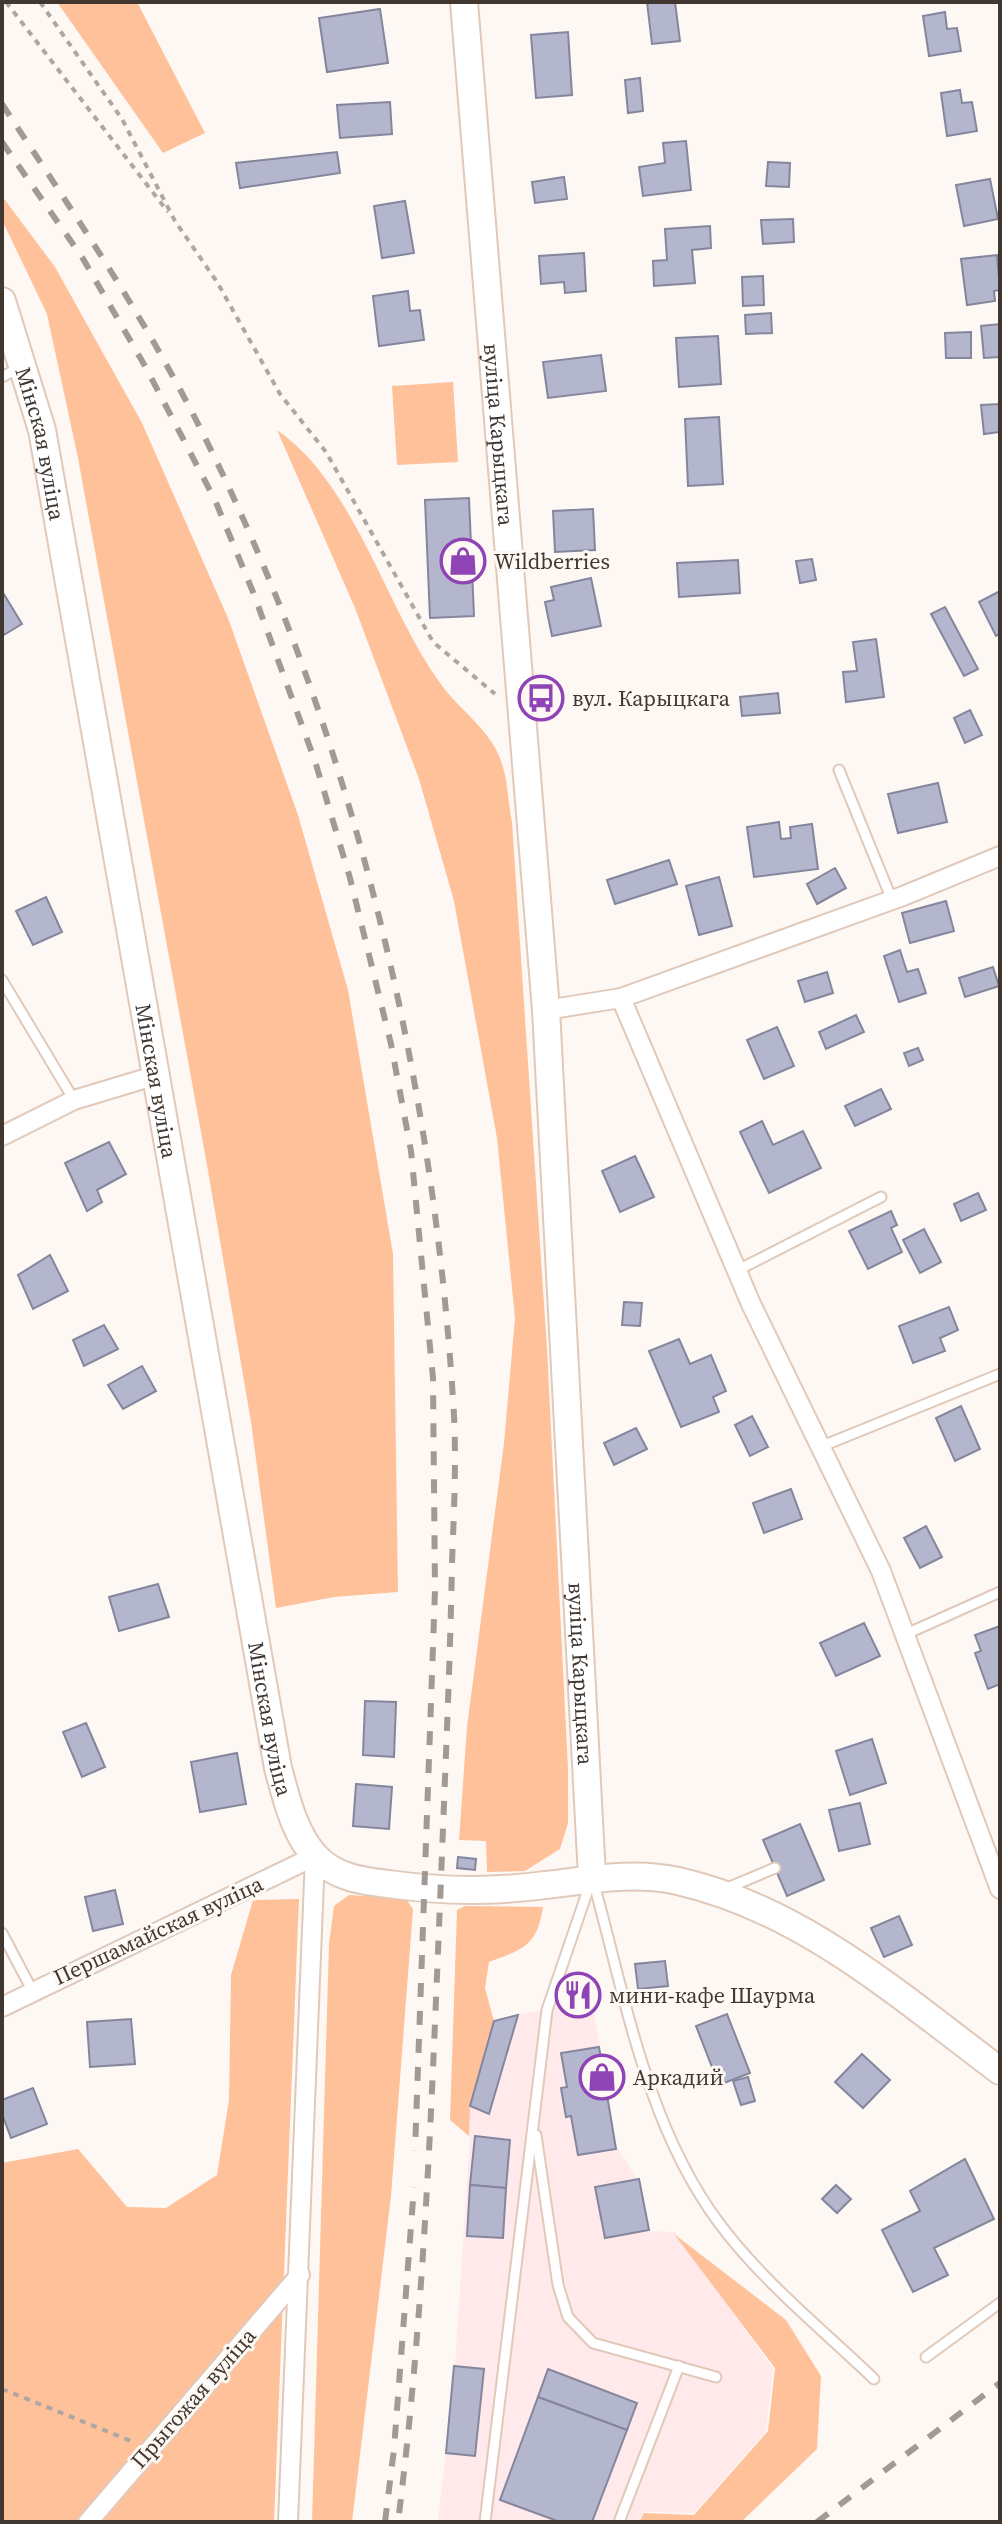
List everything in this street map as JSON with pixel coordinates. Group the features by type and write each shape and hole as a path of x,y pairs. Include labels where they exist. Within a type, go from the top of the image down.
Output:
{"street":[{"name":"вуліца Карыцкага","path":"464,2 546,1010 592,1877"},
{"name":"Мінская вуліца","path":"2,301 13,371 42,430 278,1768 297,1826 315,1856"},
{"path":"546,1010 621,998 892,900 1000,856"},
{"path":"621,998 736,1271 881,1571 1000,1889"},
{"path":"2,1136 74,1100 157,1075"},
{"path":"315,1856 331,1870 359,1880 427,1889 512,1888 592,1877 651,1877 679,1881 787,1922 864,1969 994,2061"},
{"path":"288,2522 315,1856"},
{"name":"Першамайская вуліца","path":"2,2007 315,1856"},
{"name":"Прыгожая вуліца","path":"88,2522 148,2448 300,2275"}],"lane":[{"path":"839,770 892,900"},
{"path":"2,980 74,1100"},
{"path":"736,1271 881,1197"},
{"path":"820,1447 1000,1374"},
{"path":"904,1635 1000,1592"},
{"path":"715,1893 775,1868"},
{"path":"485,2522 547,2010 592,1877"},
{"path":"592,1877 656,2103 671,2143 698,2192 750,2259 874,2379"},
{"path":"2,1933 32,1990"},
{"path":"534,2120 558,2285 568,2317 593,2343 716,2377"},
{"path":"926,2357 1000,2303"},
{"path":"619,2522 679,2366"}],"path":[{"path":"6,2 175,221 217,282 280,394 326,452 433,642 522,715"},
{"path":"40,2 122,119 175,221"},
{"path":"2,2389 148,2448"}],"shaded area":[{"path":"57,2 137,2 205,133 163,153"},
{"path":"2,196 55,267 142,423 228,618 298,815 348,990 393,1254 398,1592 334,1597 276,1608 251,1422 207,1165 78,458 47,314 2,220"},
{"path":"453,382 458,462 397,465 392,386"},
{"path":"277,430 304,453 348,513 419,650 438,680 496,749 507,784 547,1349 568,1769 568,1823 560,1849 525,1871 487,1872 486,1841 459,1840 467,1727 504,1443 515,1318 497,1138 454,901 419,779 355,608"},
{"path":"349,1895 406,1899 413,1909 391,2196 352,2522 312,2522 329,1944 334,1906"},
{"path":"299,1899 274,2522 2,2522 2,2163 78,2149 127,2207 166,2208 217,2175 229,2100 231,1975 253,1900"},
{"path":"465,1906 543,1907 533,1938 520,1949 489,1962 485,1988 494,2021 470,2106 469,2136 450,2120 457,1910"},
{"path":"592,2001 617,2148 637,2179 647,2231 675,2232 773,2369 766,2431 694,2513 644,2512 638,2522 438,2522 455,2366 470,2137 468,2107 495,2019"},
{"path":"674,2234 786,2320 821,2376 817,2449 741,2522 639,2522 644,2513 694,2515 768,2431 775,2368"}],"building":[{"path":"647,2 675,2 680,41 652,44"},
{"path":"380,9 388,63 327,72 319,18"},
{"path":"945,12 947,29 957,28 961,51 929,56 923,16"},
{"path":"568,32 572,95 536,98 531,35"},
{"path":"640,78 643,111 628,113 625,80"},
{"path":"960,90 962,103 972,102 977,131 947,136 941,93"},
{"path":"390,102 392,134 340,138 337,105"},
{"path":"686,141 691,190 643,196 639,167 665,163 663,143"},
{"path":"337,152 340,173 240,188 236,163"},
{"path":"768,162 790,163 789,187 766,186"},
{"path":"564,177 567,199 535,203 532,182"},
{"path":"990,179 998,219 964,226 956,185"},
{"path":"405,201 414,253 382,258 374,206"},
{"path":"793,219 794,242 763,244 761,220"},
{"path":"710,226 711,248 692,250 695,283 654,286 653,261 667,260 665,229"},
{"path":"584,253 586,291 565,293 564,282 541,284 539,256"},
{"path":"997,255 1000,290 994,291 995,301 967,305 961,259"},
{"path":"763,276 764,305 743,306 742,277"},
{"path":"408,291 410,311 420,310 424,340 379,346 373,296"},
{"path":"771,313 772,333 746,334 745,315"},
{"path":"1000,324 1000,357 984,358 981,326"},
{"path":"971,332 971,358 946,358 945,333"},
{"path":"718,336 721,384 679,387 676,338"},
{"path":"601,355 606,391 548,398 543,362"},
{"path":"1000,404 1000,438 999,432 984,434 981,405"},
{"path":"719,417 723,484 688,486 685,419"},
{"path":"469,498 474,616 430,618 425,500"},
{"path":"593,509 595,550 555,552 553,511"},
{"path":"812,559 816,580 800,583 796,561"},
{"path":"738,560 740,593 679,597 677,563"},
{"path":"591,578 601,626 552,636 545,602 554,600 551,587"},
{"path":"2,591 22,624 2,636"},
{"path":"1000,591 1000,634 996,636 979,602"},
{"path":"945,607 978,669 964,676 931,614"},
{"path":"876,639 884,697 846,702 843,672 857,671 853,642"},
{"path":"778,693 780,713 742,716 740,697"},
{"path":"970,710 982,735 965,743 954,718"},
{"path":"938,783 947,822 898,833 888,794"},
{"path":"779,822 781,839 791,838 790,827 812,824 818,869 754,877 747,827"},
{"path":"669,860 677,884 615,904 607,880"},
{"path":"835,868 846,888 817,904 807,884"},
{"path":"719,877 732,926 699,935 686,886"},
{"path":"46,897 62,932 33,945 16,911"},
{"path":"946,901 954,931 910,943 902,913"},
{"path":"900,950 907,972 918,969 926,993 899,1002 884,956"},
{"path":"993,967 999,986 965,997 959,978"},
{"path":"827,972 833,993 805,1002 798,981"},
{"path":"856,1015 864,1032 826,1049 819,1032"},
{"path":"777,1027 794,1066 764,1079 747,1040"},
{"path":"918,1048 923,1060 909,1066 904,1053"},
{"path":"881,1089 891,1109 855,1126 845,1106"},
{"path":"762,1121 773,1145 803,1131 821,1168 769,1193 740,1132"},
{"path":"109,1142 126,1174 97,1190 102,1202 87,1211 65,1163"},
{"path":"635,1156 654,1197 620,1212 602,1171"},
{"path":"978,1193 986,1210 961,1221 954,1204"},
{"path":"891,1211 897,1225 891,1228 902,1252 868,1269 849,1231"},
{"path":"924,1229 941,1262 920,1273 903,1240"},
{"path":"50,1255 68,1291 33,1309 18,1275"},
{"path":"624,1302 642,1303 640,1326 622,1325"},
{"path":"949,1307 958,1330 940,1338 945,1351 913,1363 899,1326"},
{"path":"104,1325 118,1349 84,1366 73,1340"},
{"path":"679,1339 690,1364 711,1355 726,1391 713,1397 719,1412 681,1427 649,1351"},
{"path":"142,1366 156,1391 123,1409 108,1385"},
{"path":"961,1406 980,1449 955,1461 936,1418"},
{"path":"752,1416 768,1447 750,1456 735,1425"},
{"path":"636,1428 647,1449 614,1465 604,1443"},
{"path":"791,1489 802,1519 764,1533 753,1503"},
{"path":"926,1526 942,1557 920,1568 904,1538"},
{"path":"158,1584 169,1617 119,1631 109,1597"},
{"path":"864,1623 880,1656 836,1676 820,1643"},
{"path":"1000,1626 1000,1684 988,1689 975,1653 981,1651 975,1635"},
{"path":"365,1701 396,1702 394,1757 363,1755"},
{"path":"86,1723 105,1767 82,1777 63,1732"},
{"path":"872,1739 886,1783 850,1795 836,1751"},
{"path":"237,1753 246,1804 200,1812 191,1762"},
{"path":"356,1784 392,1787 389,1829 353,1826"},
{"path":"860,1803 870,1844 839,1851 829,1810"},
{"path":"800,1824 824,1880 787,1896 763,1840"},
{"path":"458,1857 476,1859 475,1870 457,1868"},
{"path":"115,1890 123,1924 93,1931 85,1897"},
{"path":"899,1916 912,1945 884,1957 871,1928"},
{"path":"665,1961 668,1986 638,1989 635,1964"},
{"name":"мини-кафе Шаурма","path":"589,1984 592,2001 568,2005 565,1989"},
{"path":"727,2014 750,2073 719,2085 696,2026"},
{"path":"518,2015 489,2114 470,2106 494,2021"},
{"path":"131,2019 135,2064 90,2067 87,2022"},
{"path":"599,2047 616,2149 578,2155 571,2116 566,2117 561,2088 567,2087 561,2053"},
{"path":"862,2054 890,2080 863,2108 835,2082"},
{"path":"748,2077 755,2101 741,2105 733,2081"},
{"path":"33,2088 47,2124 11,2138 2,2114 2,2100"},
{"path":"475,2136 510,2140 506,2188 470,2185"},
{"path":"965,2159 994,2219 934,2248 948,2275 913,2292 882,2230 920,2211 910,2191"},
{"path":"639,2179 649,2230 605,2238 595,2187"},
{"path":"470,2185 506,2188 503,2238 467,2236"},
{"path":"836,2185 851,2199 837,2213 822,2199"},
{"path":"454,2366 484,2369 475,2456 446,2453"},
{"path":"548,2369 637,2403 627,2430 538,2397"},
{"path":"538,2397 627,2430 592,2522 560,2522 500,2500"}],"railway":[{"path":"2,104 150,336 194,416 249,531 297,650 338,771 373,894 402,1019 425,1145 442,1272 453,1399 455,1481 426,2201 415,2362 398,2522"},
{"path":"2,142 82,257 145,366 215,500 253,592 315,761 350,878 391,1044 411,1151 433,1378 435,1590 415,2151"},
{"path":"385,2522 394,2449 414,2187"},
{"path":"817,2522 1000,2383"}],"place":[{"name":"Wildberries","path":"463,561"},
{"name":"вул. Карыцкага","path":"541,698"},
{"name":"мини-кафе Шаурма","path":"578,1995"},
{"name":"Аркадий","path":"602,2077"}]}
